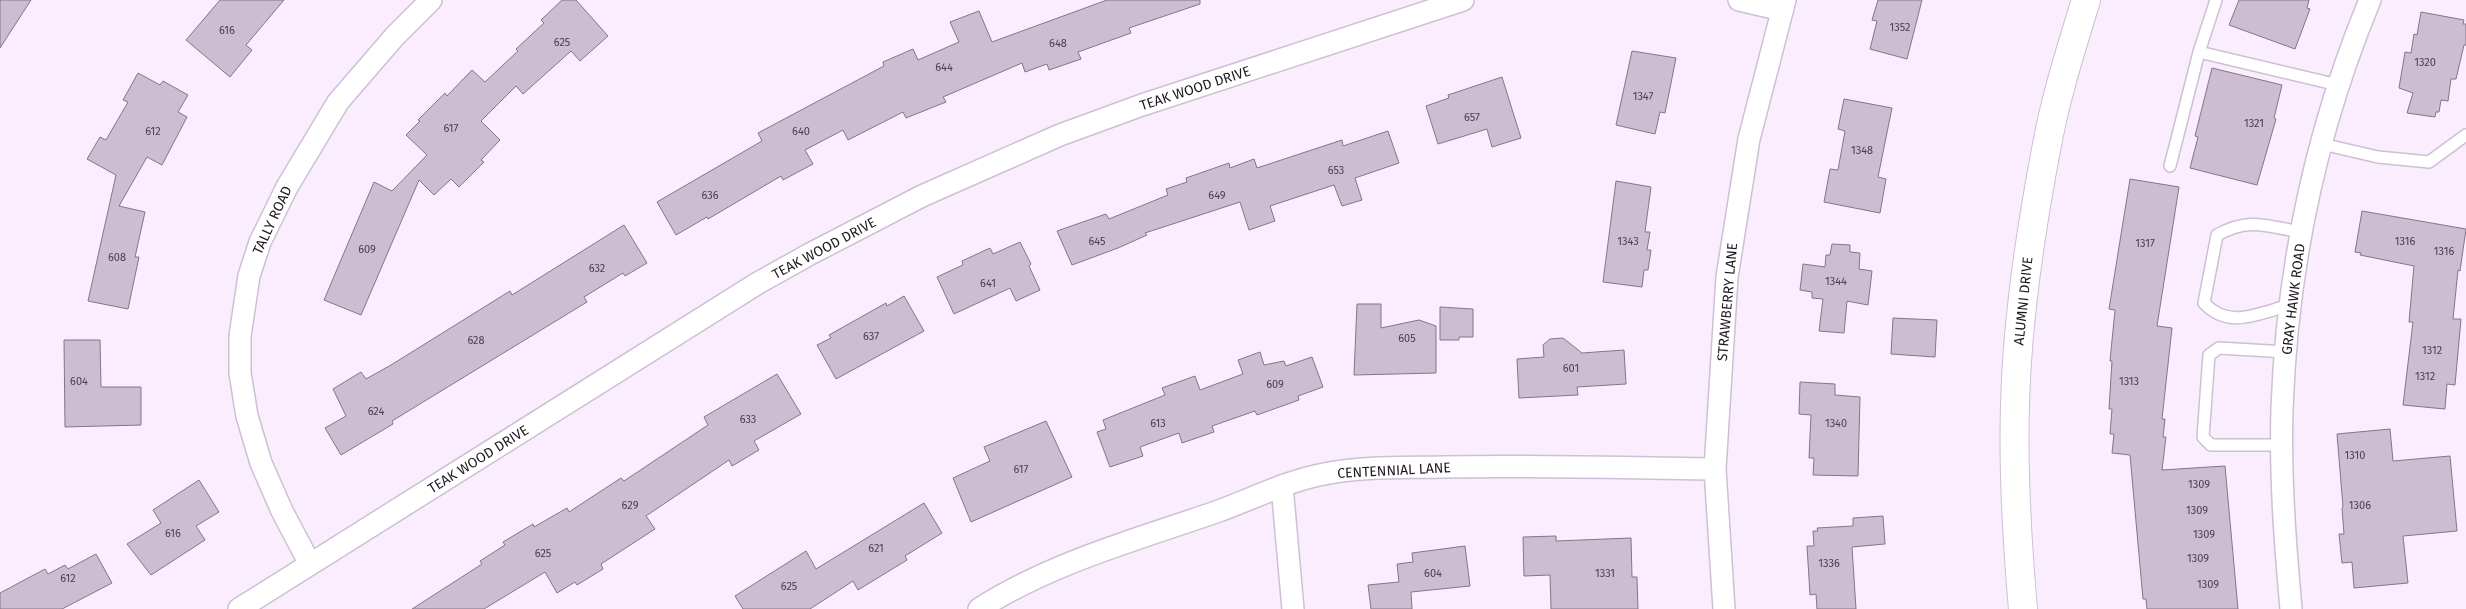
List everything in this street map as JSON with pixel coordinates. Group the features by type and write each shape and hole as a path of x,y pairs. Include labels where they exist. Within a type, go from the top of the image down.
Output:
{"main road":[{"name":"ALUMNI DRIVE","path":"2024,609 2018,548 2014,456 2018,351 2030,240 2046,148 2086,0"}],"street":[{"name":"TALLY ROAD","path":"310,564 282,511 261,463 247,416 240,373 240,336 249,276 260,242 287,187 338,102 395,36 431,0"},
{"name":"TEAK WOOD DRIVE","path":"239,609 758,283 922,196 1060,135 1133,108 1464,0"},
{"path":"1739,0 1783,5"},
{"name":"GRAY HAWK ROAD","path":"2291,609 2284,538 2282,445 2290,305 2301,232 2322,144 2338,85 2370,0"},
{"name":"STRAWBERRY LANE","path":"1724,609 1715,469 1727,277 1736,210 1749,139 1783,5"},
{"name":"CENTENNIAL LANE","path":"979,609 1004,593 1072,562 1282,486 1324,474 1369,469 1483,466 1715,469"},
{"path":"1282,486 1294,609"}],"lane":[{"path":"2170,166 2199,52 2216,0"},
{"path":"2199,52 2338,85"},
{"path":"2322,144 2378,157 2429,162 2466,135"},
{"path":"2290,305 2235,320 2213,313 2204,303 2216,236 2233,226 2247,223 2301,232"},
{"path":"2282,445 2211,445 2203,437 2209,354 2218,348 2286,352"}],"building":[{"path":"0,0 31,0 0,48"},
{"path":"220,0 284,0 246,45 252,50 230,77 186,40"},
{"path":"562,0 576,0 608,36 580,61 571,51 523,94 516,86 481,121 500,140 481,160 484,162 459,187 451,179 434,195 419,180 361,315 324,300 374,182 392,191 427,155 406,135 445,93 447,96 472,70 485,82 518,51 516,49 544,23 541,20"},
{"path":"1107,0 1200,0 1200,4 1129,28 1131,33 1078,52 1081,59 1049,70 1047,64 1025,72 1022,63 943,97 946,102 906,118 903,112 848,140 843,130 805,150 813,164 783,180 781,176 708,219 707,217 676,235 657,202 762,141 758,133 884,66 883,62 913,49 918,60 959,42 950,22 979,11 992,42"},
{"path":"1878,0 1922,0 1907,59 1870,49 1877,21 1872,20"},
{"path":"2239,0 2309,0 2307,8 2310,9 2295,49 2229,25"},
{"path":"2421,12 2464,20 2463,24 2466,24 2466,45 2464,45 2456,79 2451,79 2448,101 2441,100 2439,112 2436,112 2435,117 2407,113 2413,93 2399,88 2405,52 2411,53 2414,34 2417,35"},
{"path":"1632,51 1676,58 1665,113 1660,112 1655,134 1616,125"},
{"path":"2212,68 2282,85 2274,118 2276,119 2257,185 2190,168 2198,137 2195,136"},
{"path":"138,73 160,85 163,81 188,95 178,112 187,117 162,165 147,157 119,206 145,212 135,257 139,257 128,309 88,301 116,175 87,159 100,137 106,140 128,102 123,100"},
{"path":"1502,77 1521,138 1492,147 1487,129 1438,144 1426,106 1449,98 1448,95"},
{"path":"1844,99 1892,108 1878,177 1886,179 1880,213 1824,202 1830,169 1838,170 1845,131 1838,129"},
{"path":"1388,131 1399,163 1355,178 1362,200 1342,206 1334,185 1270,206 1275,221 1249,230 1240,202 1145,233 1147,235 1118,248 1072,265 1057,231 1106,214 1109,219 1168,195 1166,189 1187,182 1186,178 1229,163 1230,168 1254,159 1257,168 1342,140 1343,146"},
{"path":"2130,179 2179,187 2157,326 2172,328 2162,419 2165,419 2163,437 2166,437 2162,470 2225,466 2238,609 2147,609 2146,599 2143,599 2130,455 2112,453 2114,434 2110,434 2112,409 2109,409 2112,361 2110,361 2115,310 2109,309"},
{"path":"1616,181 1651,187 1645,232 1650,232 1647,250 1651,250 1648,270 1644,270 1642,287 1603,282"},
{"path":"2362,211 2466,229 2460,271 2458,270 2453,319 2461,319 2455,385 2447,384 2445,409 2403,405 2413,322 2409,322 2414,266 2360,255 2361,253 2355,252"},
{"path":"624,225 647,263 625,276 623,273 584,297 587,302 392,421 393,424 341,455 325,428 346,416 333,389 361,372 366,379 391,365 510,291 512,295"},
{"path":"1020,242 1031,264 1029,266 1040,290 1016,301 1010,288 954,314 937,277 963,265 962,261 990,248 993,254"},
{"path":"1832,244 1850,245 1850,252 1860,253 1859,269 1872,271 1868,305 1847,301 1844,333 1819,331 1823,299 1812,298 1812,292 1800,290 1803,264 1825,267 1826,255 1830,255"},
{"path":"904,296 924,331 836,379 817,345 831,338 829,335 886,303 887,306"},
{"path":"1357,304 1381,304 1381,328 1419,320 1436,326 1436,373 1354,375"},
{"path":"1440,307 1473,309 1473,337 1459,337 1459,340 1440,340"},
{"path":"1893,318 1937,320 1935,357 1891,354"},
{"path":"1563,338 1582,353 1624,350 1626,384 1577,387 1578,395 1519,398 1517,359 1544,357 1543,345 1550,339"},
{"path":"64,340 100,340 101,387 141,387 141,425 65,427"},
{"path":"1260,352 1264,365 1284,361 1286,366 1312,357 1323,387 1298,396 1299,400 1257,415 1255,411 1212,426 1214,432 1182,443 1179,433 1140,447 1143,456 1110,467 1097,432 1106,429 1103,420 1165,395 1162,388 1195,376 1200,390 1243,374 1238,360"},
{"path":"777,374 801,414 754,441 759,450 732,466 729,460 646,516 655,529 601,564 603,569 577,585 575,582 557,593 545,572 484,609 412,609 482,564 480,561 505,545 503,542 533,524 534,527 567,508 569,512 621,478 624,481 708,425 704,417"},
{"path":"1800,382 1835,384 1835,395 1860,397 1858,476 1813,475 1814,458 1809,458 1811,415 1799,414"},
{"path":"1046,421 1072,477 971,522 953,478 990,461 984,447"},
{"path":"2390,429 2393,461 2450,456 2457,531 2403,536 2408,583 2354,588 2352,562 2342,563 2339,534 2344,534 2343,507 2337,434"},
{"path":"199,480 219,512 196,526 205,540 151,575 127,544 161,523 153,510"},
{"path":"924,503 942,533 905,556 907,560 858,590 853,581 810,609 743,609 735,596 806,551 816,569"},
{"path":"1883,516 1885,544 1852,547 1856,609 1817,609 1816,594 1810,595 1807,546 1814,546 1813,531 1818,531 1817,528 1853,526 1853,518"},
{"path":"1556,536 1556,541 1631,538 1632,577 1637,577 1638,609 1551,609 1550,575 1524,576 1523,537"},
{"path":"1465,546 1470,586 1411,592 1412,609 1371,609 1368,585 1399,582 1397,564 1413,562 1412,553"},
{"path":"96,554 112,583 62,609 0,609 0,593 45,569 48,574 65,565 68,569"}]}
